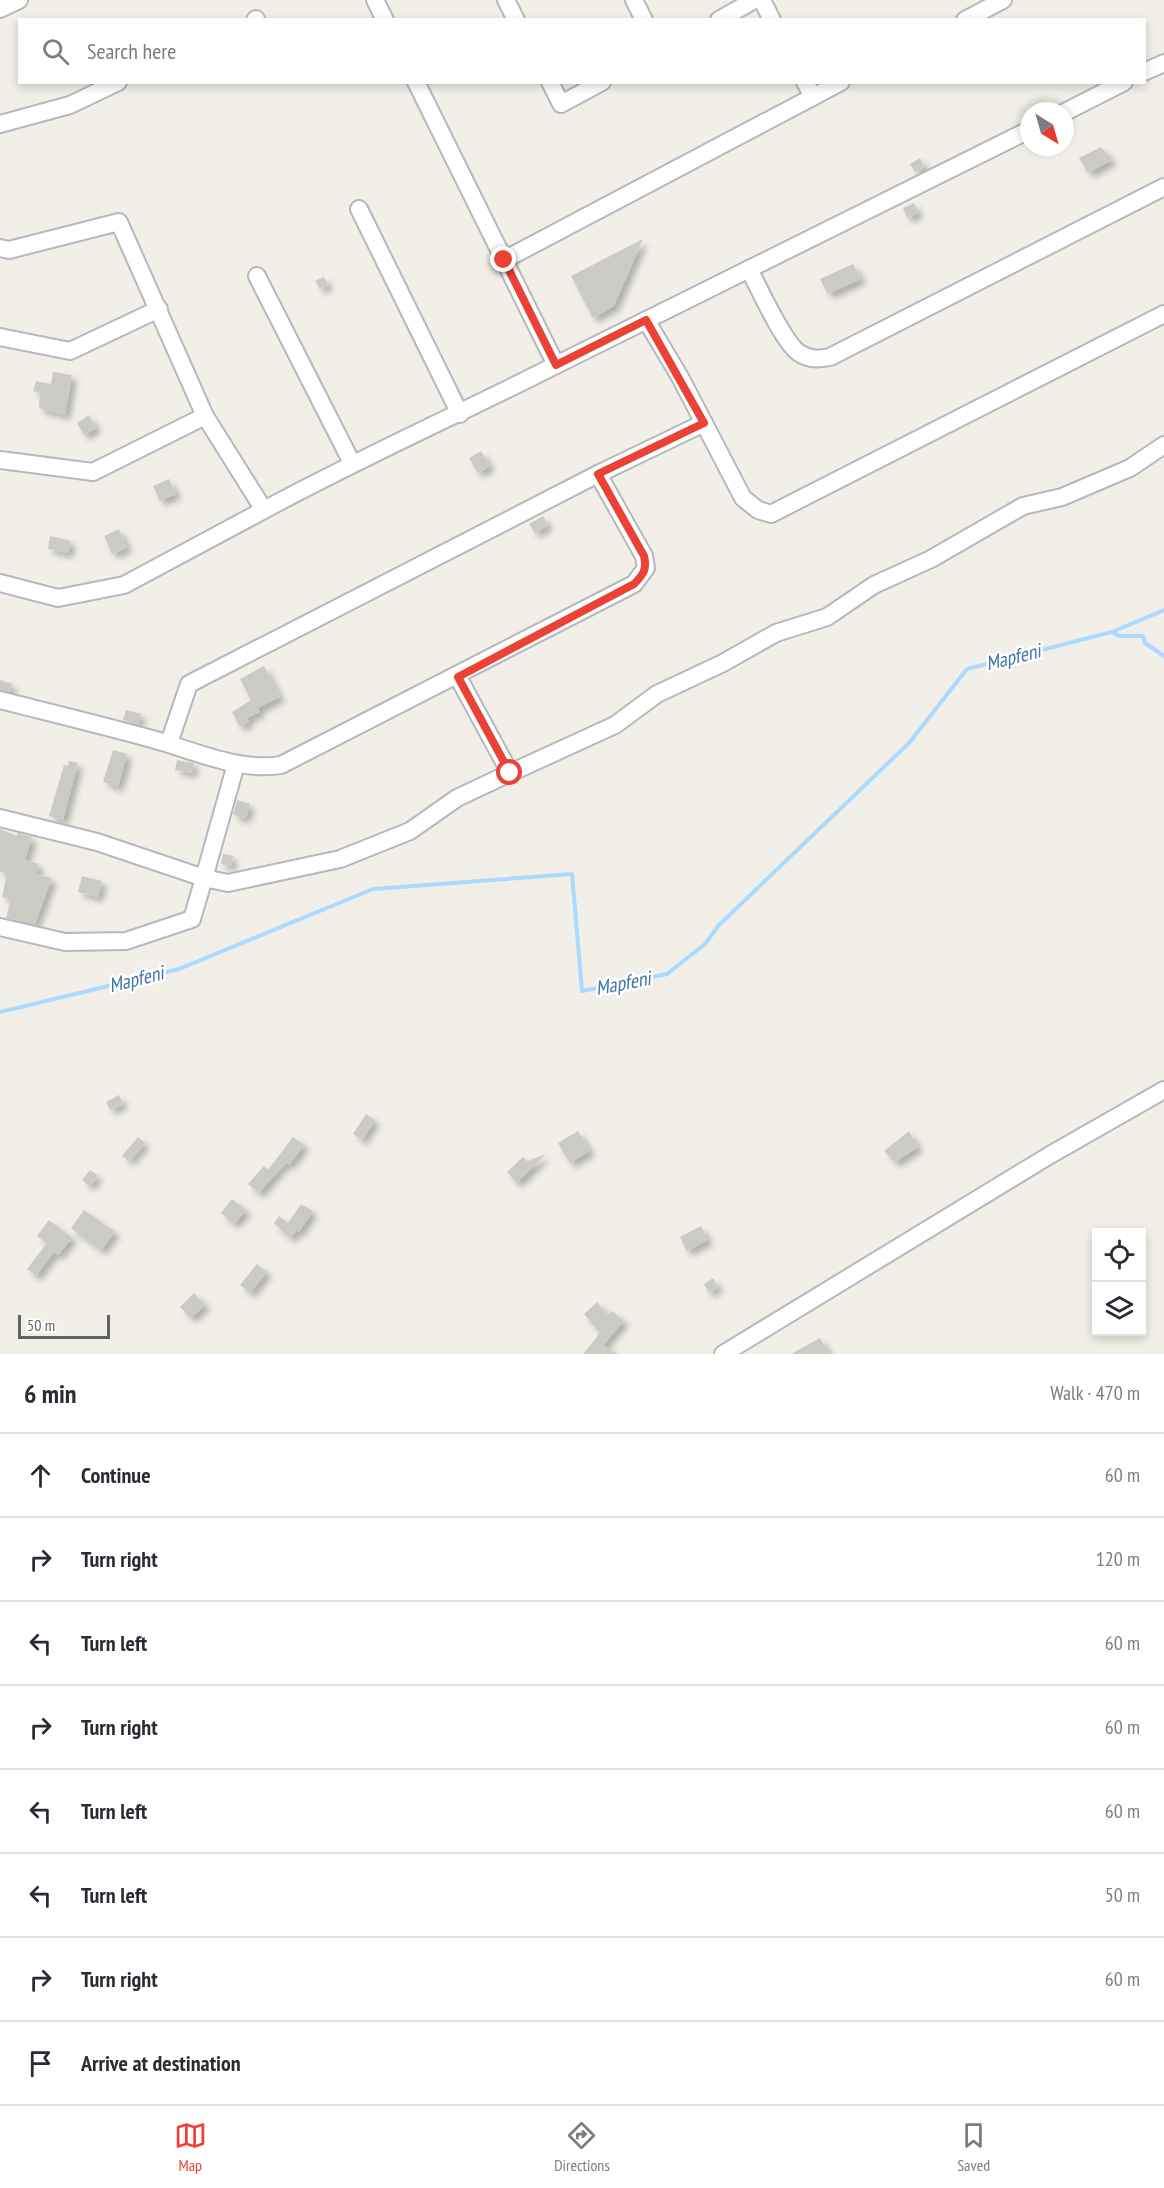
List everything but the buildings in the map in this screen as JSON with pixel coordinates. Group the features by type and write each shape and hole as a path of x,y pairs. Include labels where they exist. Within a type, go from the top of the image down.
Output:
{"street":[{"path":"0,9 19,0"},
{"path":"375,0 384,18"},
{"path":"506,0 515,18"},
{"path":"634,0 643,18"},
{"path":"722,18 754,0"},
{"path":"762,0 771,18"},
{"path":"969,18 1004,0"},
{"path":"1146,71 1164,63"},
{"path":"0,124 70,105 114,84"},
{"path":"417,84 556,365"},
{"path":"550,84 561,104 598,84"},
{"path":"504,260 809,90 833,84"},
{"path":"1074,107 1120,84"},
{"path":"0,583 58,597 124,585 352,463 460,414 1020,134"},
{"path":"749,269 796,352 816,360 830,357 1164,187"},
{"path":"359,208 460,414"},
{"path":"0,248 9,250 119,222 205,416 264,510"},
{"path":"257,276 352,463"},
{"path":"0,337 70,351 159,309"},
{"path":"646,320 743,498 758,510 771,514 780,512 1164,314"},
{"path":"0,460 93,472 205,416"},
{"path":"169,743 189,684 598,474 704,423"},
{"path":"0,818 97,842 204,878 228,883 340,859 410,831 457,798 615,725 657,694 723,663 776,633 827,616 874,585 931,559 1023,506 1062,497 1130,468 1164,445"},
{"path":"0,700 169,743 236,764 263,768 281,765 458,677 634,584 646,568 644,556 598,474"},
{"path":"458,677 510,773"},
{"path":"0,927 65,942 126,941 192,919 236,764"},
{"path":"723,1354 1040,1161 1164,1090"}],"waterway":[{"name":"Mapfeni","path":"0,1012 179,969 373,889 572,874 582,991 667,974 705,944 718,926 909,743 967,669 1112,632 1164,610"},
{"path":"1112,632 1119,636 1143,636 1145,643 1164,656"}],"route":[{"path":"504,260 556,365 646,320 704,423 598,474 644,556 646,568 642,576 634,584 458,677 510,773"}]}
